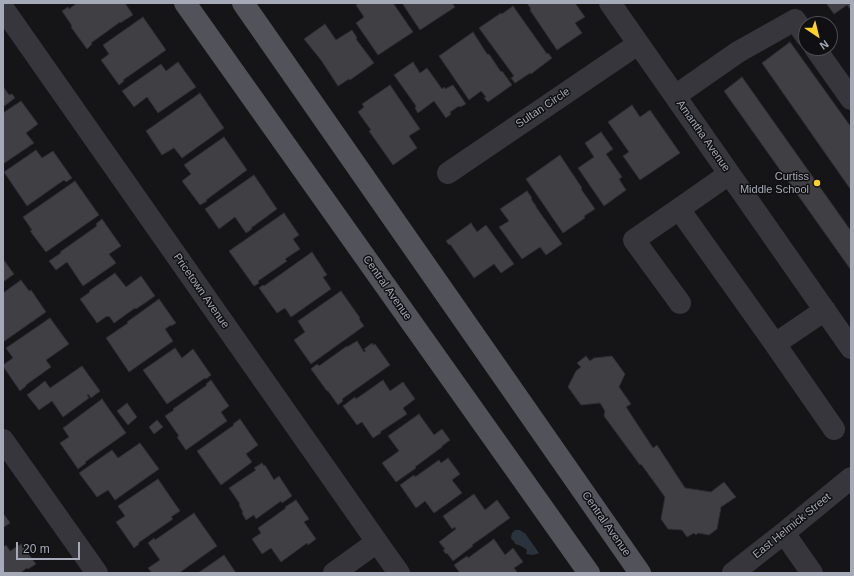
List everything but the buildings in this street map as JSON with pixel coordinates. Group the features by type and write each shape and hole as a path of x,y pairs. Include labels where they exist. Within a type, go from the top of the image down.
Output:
{"main road":[{"name":"Central Avenue","path":"185,3 589,573"},
{"name":"Central Avenue","path":"243,3 640,573"}],"street":[{"name":"Amantha Avenue","path":"610,3 851,348"},
{"name":"Pricetown Avenue","path":"3,8 399,573"},
{"path":"675,96 738,52 795,20 798,24"},
{"name":"Sultan Circle","path":"448,173 638,44"},
{"path":"821,56 851,99"},
{"path":"680,303 634,240 730,174"},
{"path":"679,209 834,429"},
{"path":"775,344 825,310"},
{"path":"3,440 97,573"},
{"name":"East Helmick Street","path":"733,573 784,534 851,478"},
{"path":"784,534 812,573"},
{"path":"334,573 377,542"}],"shaded area":[{"path":"515,530 520,530 525,533 539,553 532,555 526,554 526,549 515,544 511,538 512,533"}],"place":[{"name":"Curtiss Middle School","path":"817,183"}]}
